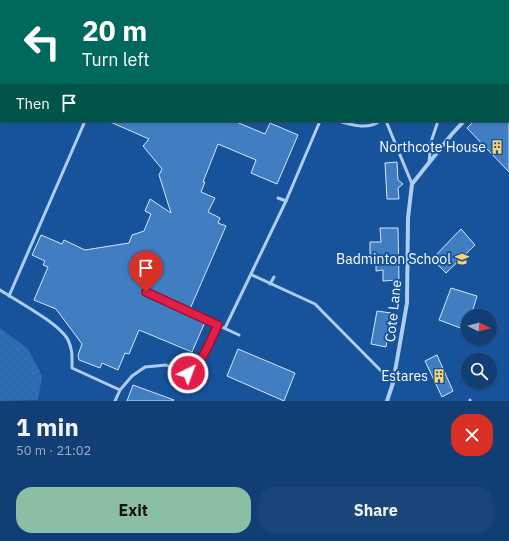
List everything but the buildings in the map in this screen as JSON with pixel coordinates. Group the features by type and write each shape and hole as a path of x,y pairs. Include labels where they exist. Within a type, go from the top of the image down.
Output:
{"street":[{"path":"412,184 463,122"},
{"name":"Cote Lane","path":"387,401 393,383 407,303 408,218 412,184"}],"lane":[{"path":"9,296 85,122"},
{"path":"225,328 252,275 286,201 320,122"},
{"path":"342,122 362,126 376,122"},
{"path":"386,122 412,184"},
{"path":"429,164 431,142 438,122"},
{"path":"278,198 286,201"},
{"path":"252,275 315,304 393,383"},
{"path":"270,284 274,277"},
{"path":"0,290 58,328 68,339 72,351 72,368 120,390"},
{"path":"146,292 225,328 239,336"},
{"path":"115,401 120,390 132,376 145,368 166,365 188,373 194,369 202,357 218,325"}],"shaded area":[{"path":"0,328 28,349 42,376 38,400 0,401"}],"place":[{"name":"Northcote House","path":"497,147"},
{"name":"Badminton School","path":"462,259"},
{"name":"Estares","path":"439,376"}],"route":[{"path":"146,292 218,325 202,357 194,369 188,373"}]}
